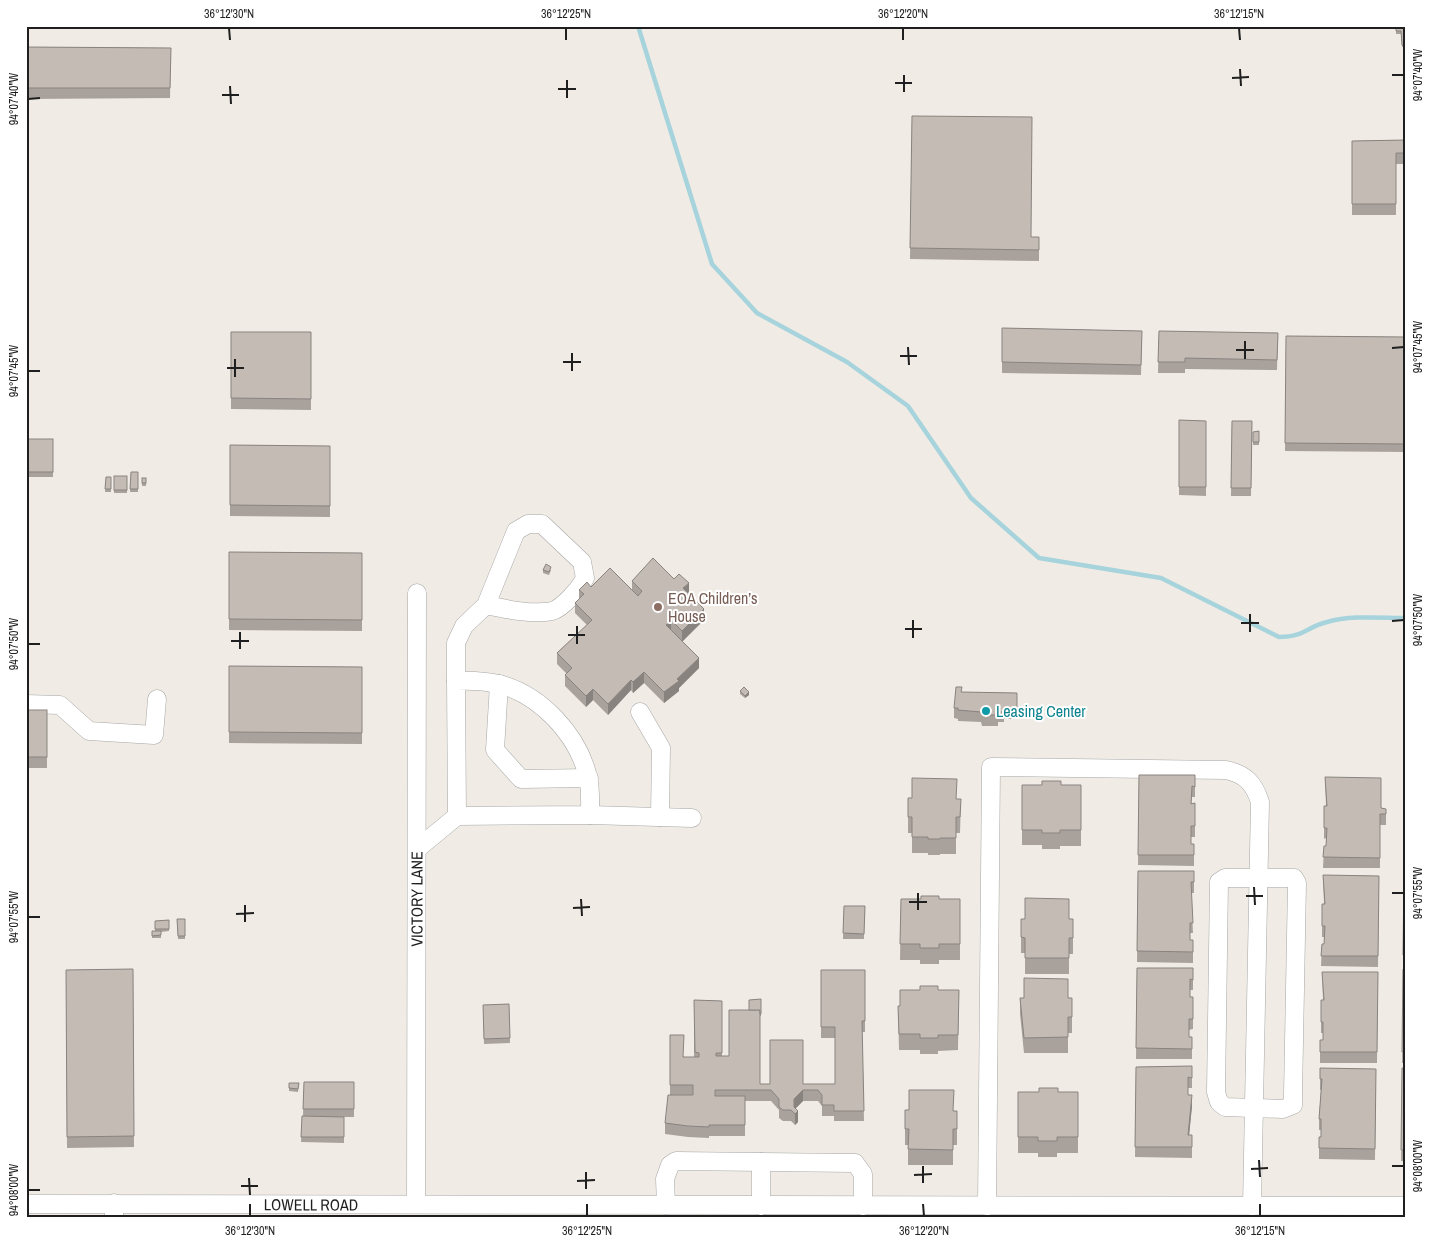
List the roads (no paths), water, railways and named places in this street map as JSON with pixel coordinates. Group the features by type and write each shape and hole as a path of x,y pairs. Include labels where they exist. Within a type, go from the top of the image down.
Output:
{"street":[{"path":"456,816 456,643 464,626 486,605 516,531 528,524 542,524 582,562 586,578 579,590 554,610 512,611 486,605"},
{"name":"VICTORY LANE","path":"416,1204 417,593"},
{"path":"456,681 477,680 499,684 522,693 543,707 565,729 582,757 589,778 590,815"},
{"path":"499,684 495,750 521,779 589,778"},
{"path":"26,704 60,705 89,731 154,735 156,699"},
{"path":"640,712 661,748 660,817"},
{"path":"987,1206 991,767 1226,770 1238,772 1248,779 1255,788 1260,802 1252,1206"},
{"path":"417,849 456,816 590,815 692,818"},
{"path":"1225,878 1294,878 1297,883 1293,1105 1283,1109 1254,1108 1225,1108 1219,1102 1216,1092 1219,882 1225,878"},
{"path":"666,1206 666,1172 670,1165 676,1162 855,1163 863,1174 863,1206"},
{"path":"761,1162 761,1206"},
{"name":"LOWELL ROAD","path":"26,1204 114,1210 350,1211 416,1204 468,1211 629,1212 666,1206 734,1212 761,1206 807,1212 863,1206 1406,1206"}],"waterway":[{"path":"638,26 712,264 757,313 847,362 908,406 971,498 1039,558 1161,578 1279,637 1300,634 1320,624 1346,618 1406,618"}],"place":[{"name":"EOA Children’s House","path":"658,607"},
{"name":"Leasing Center","path":"986,711"}]}
